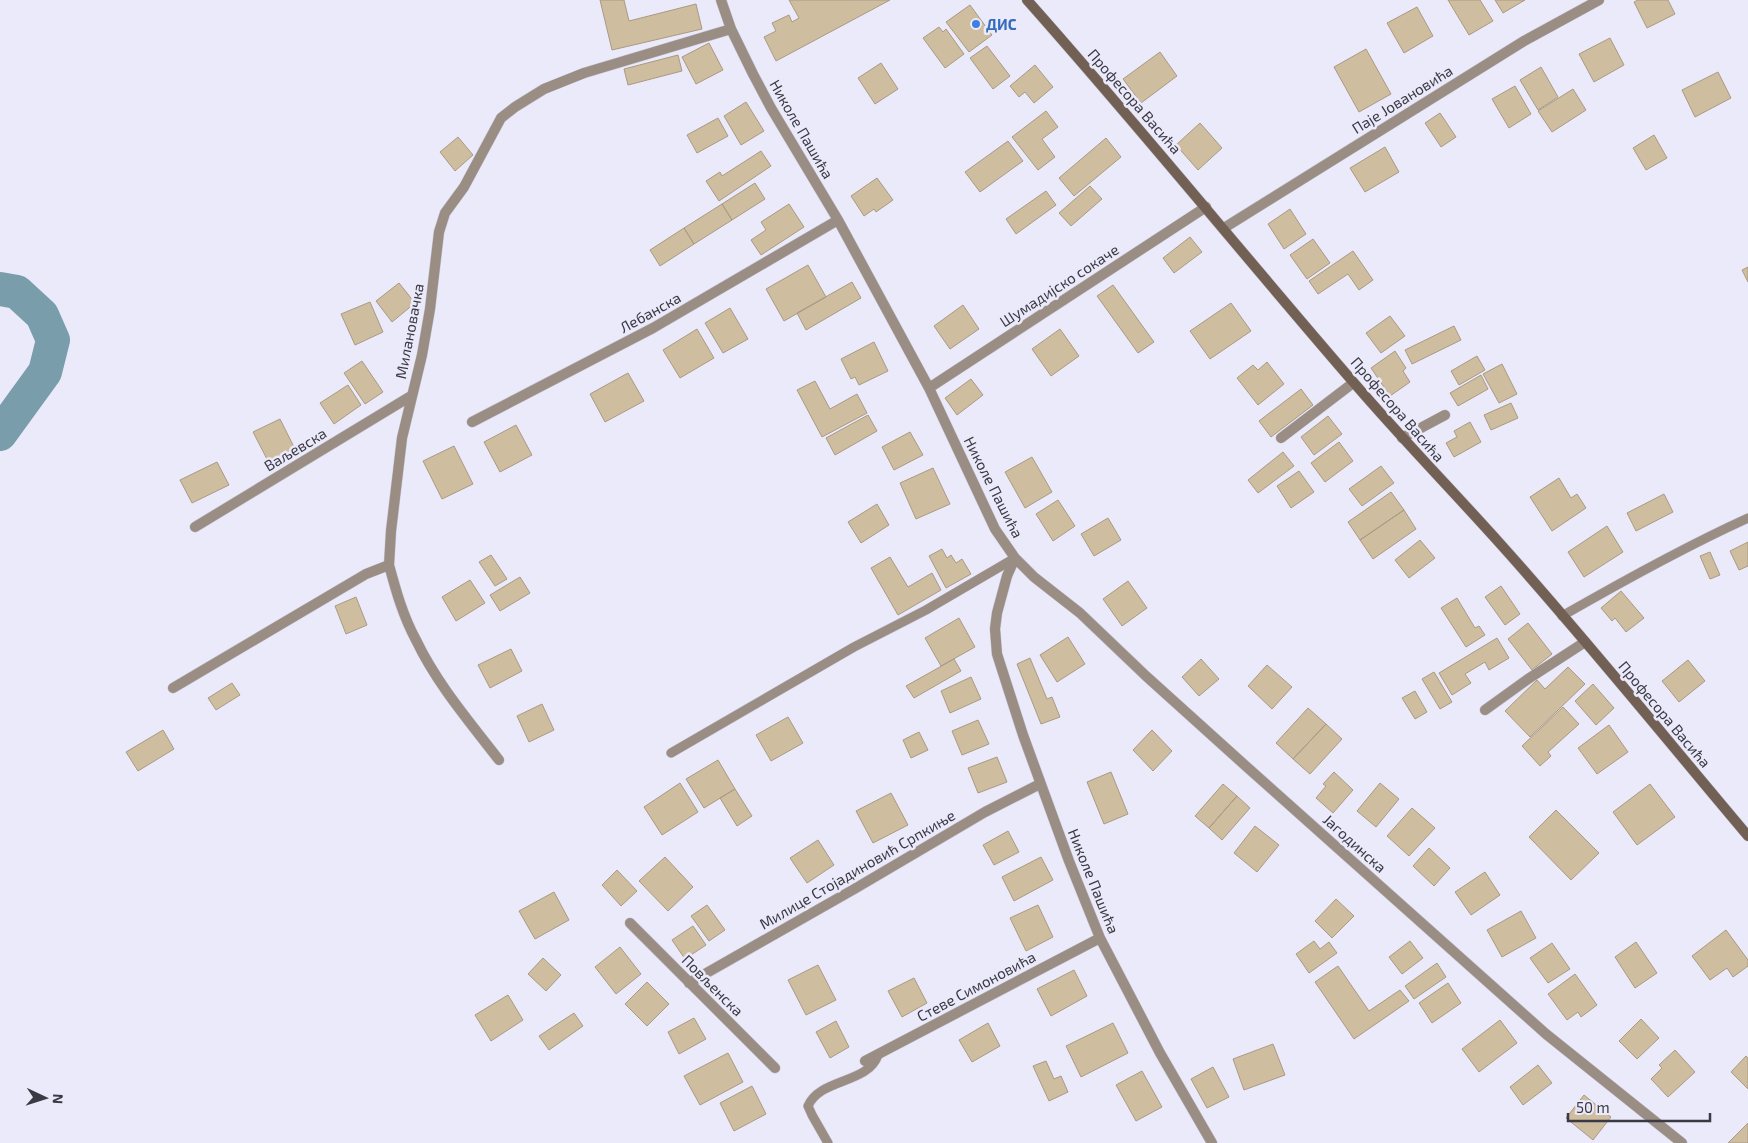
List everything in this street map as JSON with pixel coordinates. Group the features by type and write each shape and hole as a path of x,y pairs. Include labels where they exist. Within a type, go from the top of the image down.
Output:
{"street":[{"name":"Николе Пашића","path":"721,0 731,29 771,108 838,220 929,388 995,529 1015,558 1007,576 997,613 995,630 997,654 1022,735 1100,938 1160,1052 1212,1143"},
{"name":"Професора Васића","path":"1027,0 1224,228 1353,382 1504,548 1748,836"},
{"name":"Паје Јовановића","path":"1224,228 1524,41 1599,0"},
{"name":"Милановачка","path":"499,760 442,685 416,640 399,600 389,565 402,438 422,355 430,309 439,232 445,213 464,186 501,118 515,107 544,89 584,73 731,29"},
{"name":"Шумадијско сокаче","path":"929,388 1206,207"},
{"name":"Лебанска","path":"472,422 653,328 838,220"},
{"path":"1281,438 1353,382"},
{"name":"Ваљевска","path":"195,527 411,396"},
{"path":"1402,438 1445,415"},
{"name":"Јагодинска","path":"1015,558 1034,577 1080,613 1146,676 1546,1034 1682,1143"},
{"path":"174,688 366,574 389,565"},
{"path":"1485,710 1528,678 1585,642"},
{"name":"Милице Стојадиновић Српкиње","path":"689,983 985,812 1040,784"},
{"name":"Повљенска","path":"630,922 775,1068"},
{"name":"Стеве Симоновића","path":"866,1061 1100,938"}],"lane":[{"path":"1562,616 1634,575 1748,518"},
{"path":"671,753 854,647 926,610 1015,558"},
{"path":"828,1143 808,1106 812,1099 820,1093 869,1068 878,1055"}],"building":[{"path":"600,0 624,0 629,21 696,4 702,29 612,50"},
{"path":"789,0 890,0 776,61 764,37 776,31 772,23 789,15 792,22 799,18"},
{"path":"1448,0 1480,0 1493,21 1469,35"},
{"path":"1495,0 1525,0 1503,13"},
{"path":"1638,0 1668,0 1675,14 1647,28 1634,2"},
{"path":"970,5 992,35 969,52 946,22"},
{"path":"1417,7 1433,36 1404,53 1387,23"},
{"path":"939,27 943,32 946,29 964,54 945,68 923,38"},
{"path":"1610,38 1624,65 1594,82 1579,54"},
{"path":"709,43 723,70 696,84 682,57"},
{"path":"987,46 1010,76 993,89 970,58"},
{"path":"1366,49 1391,94 1359,112 1334,67"},
{"path":"1160,52 1177,76 1141,103 1123,79"},
{"path":"678,55 682,71 628,85 624,69"},
{"path":"881,63 898,89 875,104 858,78"},
{"path":"1035,65 1053,87 1034,103 1025,92 1019,97 1010,86"},
{"path":"1541,67 1558,97 1538,110 1520,80"},
{"path":"1718,72 1731,98 1695,117 1682,90"},
{"path":"1515,86 1531,114 1509,128 1492,99"},
{"path":"1573,89 1586,110 1552,132 1538,111"},
{"path":"746,102 764,131 741,145 724,116"},
{"path":"1046,111 1058,127 1042,139 1055,157 1038,170 1012,137"},
{"path":"1440,113 1456,137 1441,147 1425,123"},
{"path":"718,118 728,136 697,153 687,135"},
{"path":"1200,123 1222,148 1198,170 1176,145"},
{"path":"1654,135 1667,158 1646,170 1633,148"},
{"path":"458,137 473,155 455,171 440,152"},
{"path":"1106,138 1121,157 1074,196 1059,178"},
{"path":"1008,141 1023,161 980,192 965,172"},
{"path":"1385,147 1399,172 1365,192 1350,168"},
{"path":"761,151 771,166 719,201 706,181 720,172 722,176"},
{"path":"877,178 893,200 876,212 874,209 864,216 851,196"},
{"path":"755,183 765,199 732,220 722,204"},
{"path":"1090,186 1102,199 1071,226 1059,213"},
{"path":"1046,191 1056,205 1016,234 1006,219"},
{"path":"722,204 732,220 694,244 684,228"},
{"path":"789,204 804,227 761,255 751,240 766,230 761,222"},
{"path":"1290,209 1306,234 1284,249 1268,224"},
{"path":"684,228 694,244 660,266 650,250"},
{"path":"1190,237 1202,252 1174,273 1163,258"},
{"path":"1313,239 1330,263 1307,279 1290,255"},
{"path":"1353,251 1373,280 1359,290 1348,274 1318,294 1309,281"},
{"path":"808,265 826,297 784,321 766,289"},
{"path":"1748,267 1748,282 1742,270"},
{"path":"852,282 861,298 806,330 797,313"},
{"path":"399,283 415,303 392,322 376,301"},
{"path":"1113,285 1154,342 1138,353 1097,296"},
{"path":"370,302 383,332 355,345 341,314"},
{"path":"1231,303 1251,331 1210,359 1190,331"},
{"path":"963,305 979,329 950,349 934,326"},
{"path":"730,308 748,339 723,353 705,323"},
{"path":"1390,316 1405,336 1381,353 1366,333"},
{"path":"1454,326 1461,340 1412,364 1405,350"},
{"path":"697,329 714,358 680,378 663,350"},
{"path":"1060,329 1079,356 1051,376 1032,349"},
{"path":"874,342 888,371 859,385 855,377 851,379 841,359"},
{"path":"1395,351 1406,368 1403,371 1410,382 1390,396 1371,368"},
{"path":"1477,356 1485,370 1459,385 1451,371"},
{"path":"362,361 383,392 365,404 344,373"},
{"path":"1267,362 1284,384 1258,405 1237,378 1253,365 1258,370"},
{"path":"1502,364 1517,394 1499,403 1483,374"},
{"path":"628,373 644,401 605,422 590,394"},
{"path":"1481,375 1488,389 1458,406 1450,393"},
{"path":"971,379 983,395 957,415 945,398"},
{"path":"815,381 830,409 857,394 867,413 822,437 797,390"},
{"path":"348,385 361,405 334,424 320,403"},
{"path":"1301,389 1313,405 1271,437 1259,421"},
{"path":"1511,403 1518,418 1491,430 1484,415"},
{"path":"868,415 877,431 835,455 826,438"},
{"path":"1328,416 1342,434 1314,455 1301,437"},
{"path":"280,419 295,449 269,463 253,432"},
{"path":"1470,422 1481,442 1454,457 1446,443 1457,437 1454,431"},
{"path":"516,425 532,455 500,472 484,442"},
{"path":"910,432 923,455 894,470 882,447"},
{"path":"1339,442 1353,461 1325,482 1311,463"},
{"path":"454,446 473,484 442,499 423,461"},
{"path":"1283,452 1294,466 1258,493 1248,480"},
{"path":"1032,457 1052,492 1025,508 1005,472"},
{"path":"217,462 229,485 192,503 180,480"},
{"path":"1381,466 1394,483 1362,506 1349,489"},
{"path":"933,468 950,504 916,519 900,483"},
{"path":"1299,471 1314,492 1291,508 1277,486"},
{"path":"1559,478 1571,498 1577,494 1586,508 1552,531 1530,497"},
{"path":"1391,492 1404,510 1360,540 1348,522"},
{"path":"1664,494 1673,512 1636,531 1627,513"},
{"path":"1058,500 1075,526 1053,541 1036,514"},
{"path":"877,504 889,525 861,543 848,522"},
{"path":"1404,510 1416,529 1373,559 1360,540"},
{"path":"1108,518 1121,540 1094,556 1081,534"},
{"path":"1607,526 1623,552 1584,577 1568,552"},
{"path":"1420,540 1435,558 1409,578 1395,560"},
{"path":"1748,542 1748,566 1739,570 1730,551"},
{"path":"942,549 947,558 951,555 956,563 962,559 971,574 946,588 929,556"},
{"path":"1710,552 1720,575 1710,579 1700,556"},
{"path":"491,555 507,579 495,586 479,562"},
{"path":"890,557 908,587 932,573 941,590 898,615 871,568"},
{"path":"520,577 530,593 500,611 490,595"},
{"path":"470,580 485,603 456,621 442,597"},
{"path":"1128,581 1147,608 1122,626 1103,599"},
{"path":"1501,586 1520,614 1505,625 1485,597"},
{"path":"1621,591 1644,618 1626,632 1615,618 1612,621 1601,608"},
{"path":"356,597 367,625 346,634 335,606"},
{"path":"1457,598 1475,628 1479,626 1485,635 1466,647 1441,608"},
{"path":"959,618 975,647 941,666 925,638"},
{"path":"1528,623 1552,654 1532,670 1508,639"},
{"path":"1068,637 1085,664 1057,682 1040,655"},
{"path":"1497,638 1509,658 1489,670 1485,662 1465,674 1471,683 1452,695 1439,673"},
{"path":"511,649 522,671 490,688 478,665"},
{"path":"1030,658 1047,699 1052,697 1060,717 1041,724 1017,664"},
{"path":"954,659 961,671 914,698 906,686"},
{"path":"1201,659 1219,679 1199,696 1182,677"},
{"path":"1688,660 1705,681 1679,702 1662,681"},
{"path":"1267,665 1292,687 1272,709 1248,686"},
{"path":"1568,667 1585,684 1530,737 1505,711 1537,680 1545,689"},
{"path":"1434,672 1452,702 1440,709 1422,679"},
{"path":"971,677 981,699 950,713 941,691"},
{"path":"232,683 240,695 216,710 208,698"},
{"path":"1593,684 1614,708 1596,725 1575,701"},
{"path":"1415,691 1427,712 1415,719 1402,698"},
{"path":"542,704 554,730 529,742 517,716"},
{"path":"1563,707 1579,724 1548,752 1551,756 1540,766 1522,746"},
{"path":"1308,708 1326,724 1293,759 1276,743"},
{"path":"788,717 803,743 771,761 756,735"},
{"path":"978,720 989,744 962,755 952,731"},
{"path":"1326,724 1342,739 1310,774 1293,759"},
{"path":"1609,725 1628,752 1597,774 1578,748"},
{"path":"163,730 174,749 138,771 126,752"},
{"path":"1152,730 1172,751 1153,771 1133,750"},
{"path":"919,732 928,750 911,758 903,740"},
{"path":"997,757 1007,782 978,793 968,768"},
{"path":"718,760 735,789 704,808 686,779"},
{"path":"1111,772 1128,814 1104,824 1087,782"},
{"path":"1334,772 1353,790 1333,813 1316,798 1326,786 1323,784"},
{"path":"680,783 698,812 662,835 644,807"},
{"path":"1380,783 1399,799 1376,827 1357,811"},
{"path":"1223,784 1237,796 1209,828 1195,816"},
{"path":"1650,784 1675,817 1637,845 1613,812"},
{"path":"735,789 752,816 737,826 720,798"},
{"path":"891,793 908,825 873,843 856,811"},
{"path":"1237,796 1250,808 1222,840 1209,828"},
{"path":"1412,808 1435,828 1409,856 1387,836"},
{"path":"1556,810 1599,853 1571,880 1529,837"},
{"path":"1255,826 1279,845 1257,872 1234,853"},
{"path":"1008,831 1019,852 994,865 983,845"},
{"path":"818,840 834,865 807,883 790,858"},
{"path":"1429,848 1450,868 1434,886 1413,866"},
{"path":"665,857 693,887 668,911 639,881"},
{"path":"1041,857 1053,880 1014,901 1002,877"},
{"path":"617,870 637,891 621,906 602,885"},
{"path":"1485,872 1500,895 1471,915 1455,892"},
{"path":"554,892 569,920 535,939 519,911"},
{"path":"1336,899 1354,916 1332,938 1315,921"},
{"path":"707,905 725,930 709,941 691,916"},
{"path":"1038,905 1053,937 1026,951 1010,918"},
{"path":"1521,911 1536,938 1502,957 1487,930"},
{"path":"693,926 706,945 685,959 672,940"},
{"path":"1726,930 1748,960 1748,966 1733,977 1727,968 1710,980 1692,956"},
{"path":"1314,941 1320,949 1329,942 1337,953 1309,973 1296,954"},
{"path":"1410,941 1423,958 1402,974 1389,957"},
{"path":"1636,942 1657,973 1635,988 1615,957"},
{"path":"1552,943 1570,969 1548,983 1530,958"},
{"path":"620,947 641,974 616,994 595,967"},
{"path":"543,958 561,975 546,991 528,974"},
{"path":"1437,963 1446,977 1414,999 1405,986"},
{"path":"818,965 836,1000 806,1015 788,980"},
{"path":"1338,966 1369,1011 1400,990 1409,1001 1354,1039 1315,982"},
{"path":"1074,970 1087,996 1051,1016 1037,989"},
{"path":"1575,974 1597,1005 1581,1017 1578,1012 1567,1020 1548,994"},
{"path":"914,978 927,1003 902,1017 888,991"},
{"path":"647,982 669,1004 647,1026 625,1004"},
{"path":"1448,983 1461,1003 1432,1023 1419,1003"},
{"path":"508,995 523,1020 491,1041 475,1015"},
{"path":"574,1013 583,1026 549,1050 539,1036"},
{"path":"694,1018 706,1039 679,1054 668,1032"},
{"path":"1641,1019 1659,1038 1637,1059 1619,1041"},
{"path":"1500,1020 1517,1043 1479,1072 1462,1049"},
{"path":"836,1021 849,1047 830,1058 816,1032"},
{"path":"988,1023 1000,1046 972,1062 959,1040"},
{"path":"1113,1023 1128,1053 1081,1077 1066,1046"},
{"path":"1273,1044 1285,1075 1244,1090 1233,1059"},
{"path":"1675,1050 1695,1072 1668,1097 1651,1079 1662,1068 1659,1065"},
{"path":"728,1053 743,1082 700,1105 684,1076"},
{"path":"1746,1056 1748,1058 1748,1089 1731,1072"},
{"path":"1046,1061 1054,1079 1061,1076 1068,1092 1049,1101 1033,1066"},
{"path":"1538,1065 1552,1083 1523,1105 1510,1087"},
{"path":"1213,1067 1229,1097 1207,1108 1191,1079"},
{"path":"1142,1071 1162,1107 1136,1121 1116,1085"},
{"path":"752,1086 766,1114 734,1131 720,1103"},
{"path":"1584,1095 1611,1117 1593,1140 1566,1118"},
{"path":"1748,1123 1748,1143 1728,1143"}],"waterway":[{"path":"0,289 17,292 42,315 53,340 45,372 0,434"}],"place":[{"name":"ДИС","path":"976,24"}]}
